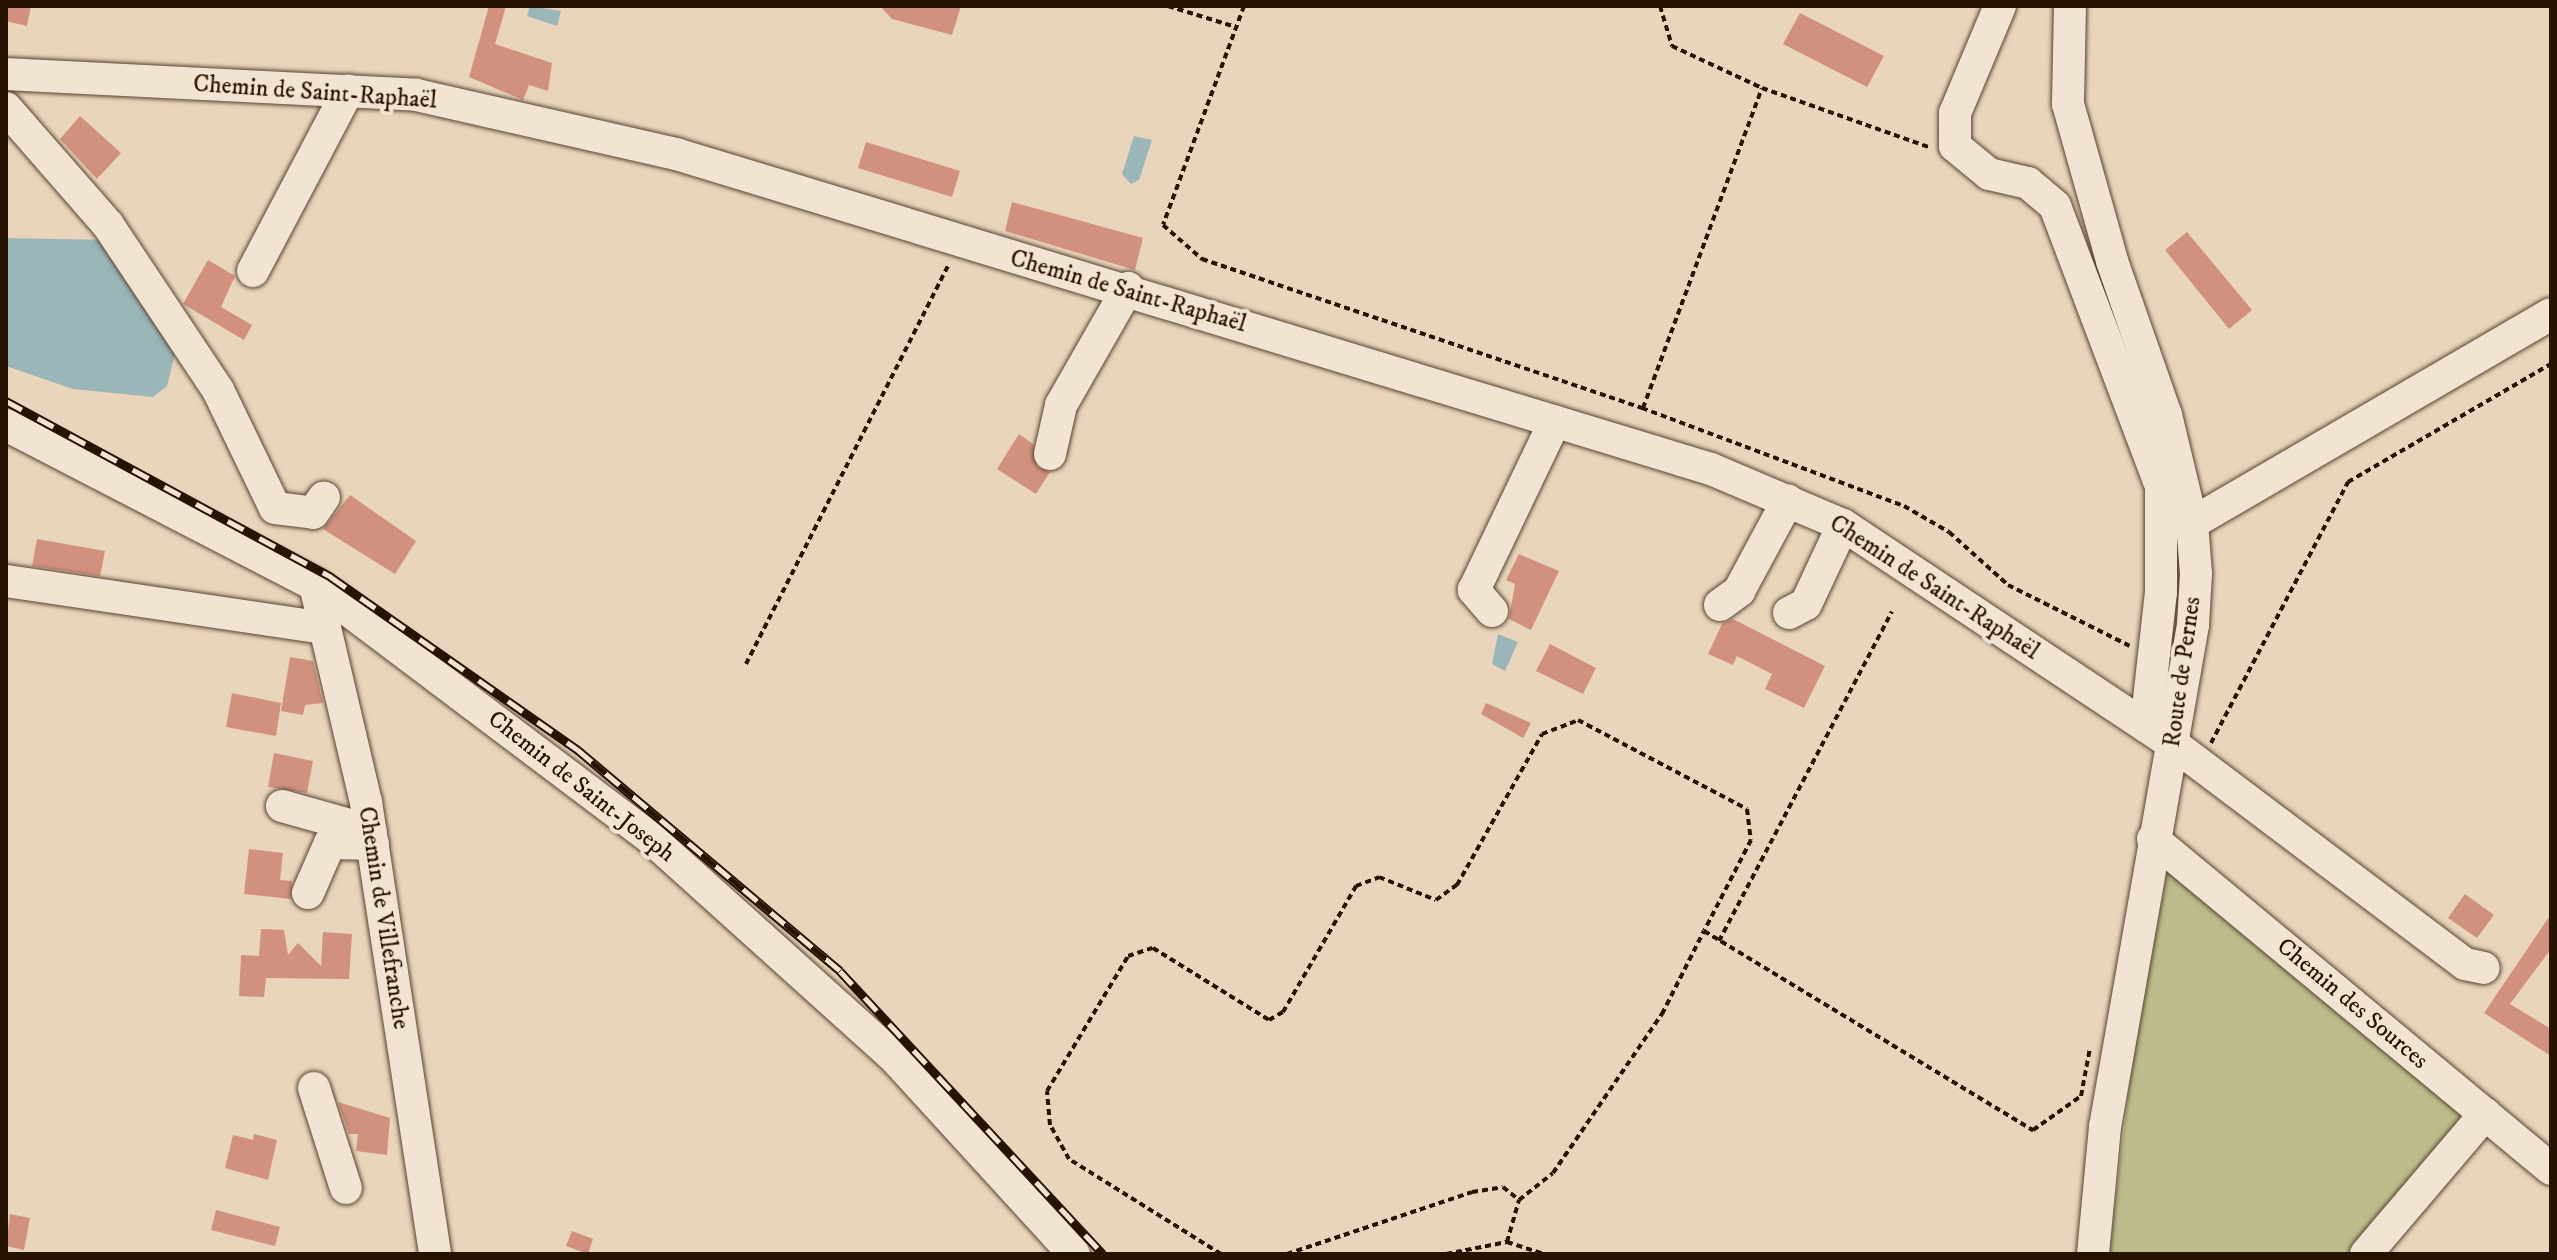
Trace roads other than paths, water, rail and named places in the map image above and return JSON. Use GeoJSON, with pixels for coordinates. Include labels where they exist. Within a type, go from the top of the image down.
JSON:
{"type":"FeatureCollection","features":[{"type":"Feature","properties":{"kind":"street"},"geometry":{"type":"LineString","coordinates":[[2000,6],[1955,113],[1955,146],[1989,174],[2028,183],[2055,206],[2122,374],[2161,486],[2153,658],[2146,726]]}},
{"type":"Feature","properties":{"kind":"street","name":"Route de Pernes"},"geometry":{"type":"LineString","coordinates":[[2070,6],[2068,104],[2192,523],[2193,625],[2153,839],[2105,1127],[2093,1254]]}},
{"type":"Feature","properties":{"kind":"street","name":"Chemin de Saint-Raphaël"},"geometry":{"type":"LineString","coordinates":[[6,74],[416,95],[676,154],[960,244],[1128,288],[1555,421],[1788,500],[1843,525],[2173,744],[2465,964],[2484,968]]}},
{"type":"Feature","properties":{"kind":"street"},"geometry":{"type":"LineString","coordinates":[[253,271],[348,91]]}},
{"type":"Feature","properties":{"kind":"street"},"geometry":{"type":"LineString","coordinates":[[6,108],[108,225],[218,390],[275,508],[313,513],[324,497]]}},
{"type":"Feature","properties":{"kind":"street"},"geometry":{"type":"LineString","coordinates":[[1050,454],[1061,405],[1128,288]]}},
{"type":"Feature","properties":{"kind":"street"},"geometry":{"type":"LineString","coordinates":[[2192,523],[2551,314]]}},
{"type":"Feature","properties":{"kind":"street"},"geometry":{"type":"LineString","coordinates":[[1492,611],[1474,590],[1555,421]]}},
{"type":"Feature","properties":{"kind":"street","name":"Chemin de Saint-Joseph"},"geometry":{"type":"LineString","coordinates":[[6,425],[315,585],[653,840],[780,950],[894,1057],[1074,1254]]}},
{"type":"Feature","properties":{"kind":"street"},"geometry":{"type":"LineString","coordinates":[[1720,605],[1739,591],[1788,500]]}},
{"type":"Feature","properties":{"kind":"street"},"geometry":{"type":"LineString","coordinates":[[1789,613],[1806,604],[1843,525]]}},
{"type":"Feature","properties":{"kind":"street"},"geometry":{"type":"LineString","coordinates":[[6,581],[325,628]]}},
{"type":"Feature","properties":{"kind":"street","name":"Chemin de Villefranche"},"geometry":{"type":"LineString","coordinates":[[315,585],[372,837],[435,1254]]}},
{"type":"Feature","properties":{"kind":"street"},"geometry":{"type":"LineString","coordinates":[[282,806],[372,837]]}},
{"type":"Feature","properties":{"kind":"street"},"geometry":{"type":"LineString","coordinates":[[308,893],[330,843],[372,837]]}},
{"type":"Feature","properties":{"kind":"street","name":"Chemin des Sources"},"geometry":{"type":"LineString","coordinates":[[2153,839],[2551,1169]]}},
{"type":"Feature","properties":{"kind":"street"},"geometry":{"type":"LineString","coordinates":[[314,1088],[346,1188]]}},
{"type":"Feature","properties":{"kind":"street"},"geometry":{"type":"LineString","coordinates":[[2366,1254],[2485,1114]]}},
{"type":"Feature","properties":{"kind":"water"},"geometry":{"type":"Polygon","coordinates":[[[530,6],[561,11],[557,26],[527,16],[530,6]]]}},
{"type":"Feature","properties":{"kind":"water"},"geometry":{"type":"Polygon","coordinates":[[[1134,136],[1152,140],[1139,180],[1131,184],[1122,174],[1134,136]]]}},
{"type":"Feature","properties":{"kind":"water"},"geometry":{"type":"Polygon","coordinates":[[[6,238],[110,240],[176,350],[167,386],[153,397],[73,389],[6,366],[6,238]]]}},
{"type":"Feature","properties":{"kind":"water"},"geometry":{"type":"Polygon","coordinates":[[[1498,634],[1518,642],[1505,671],[1492,664],[1498,634]]]}},
{"type":"Feature","properties":{"kind":"railway"},"geometry":{"type":"LineString","coordinates":[[6,401],[331,577],[578,750],[840,971],[1103,1254]]}}]}
